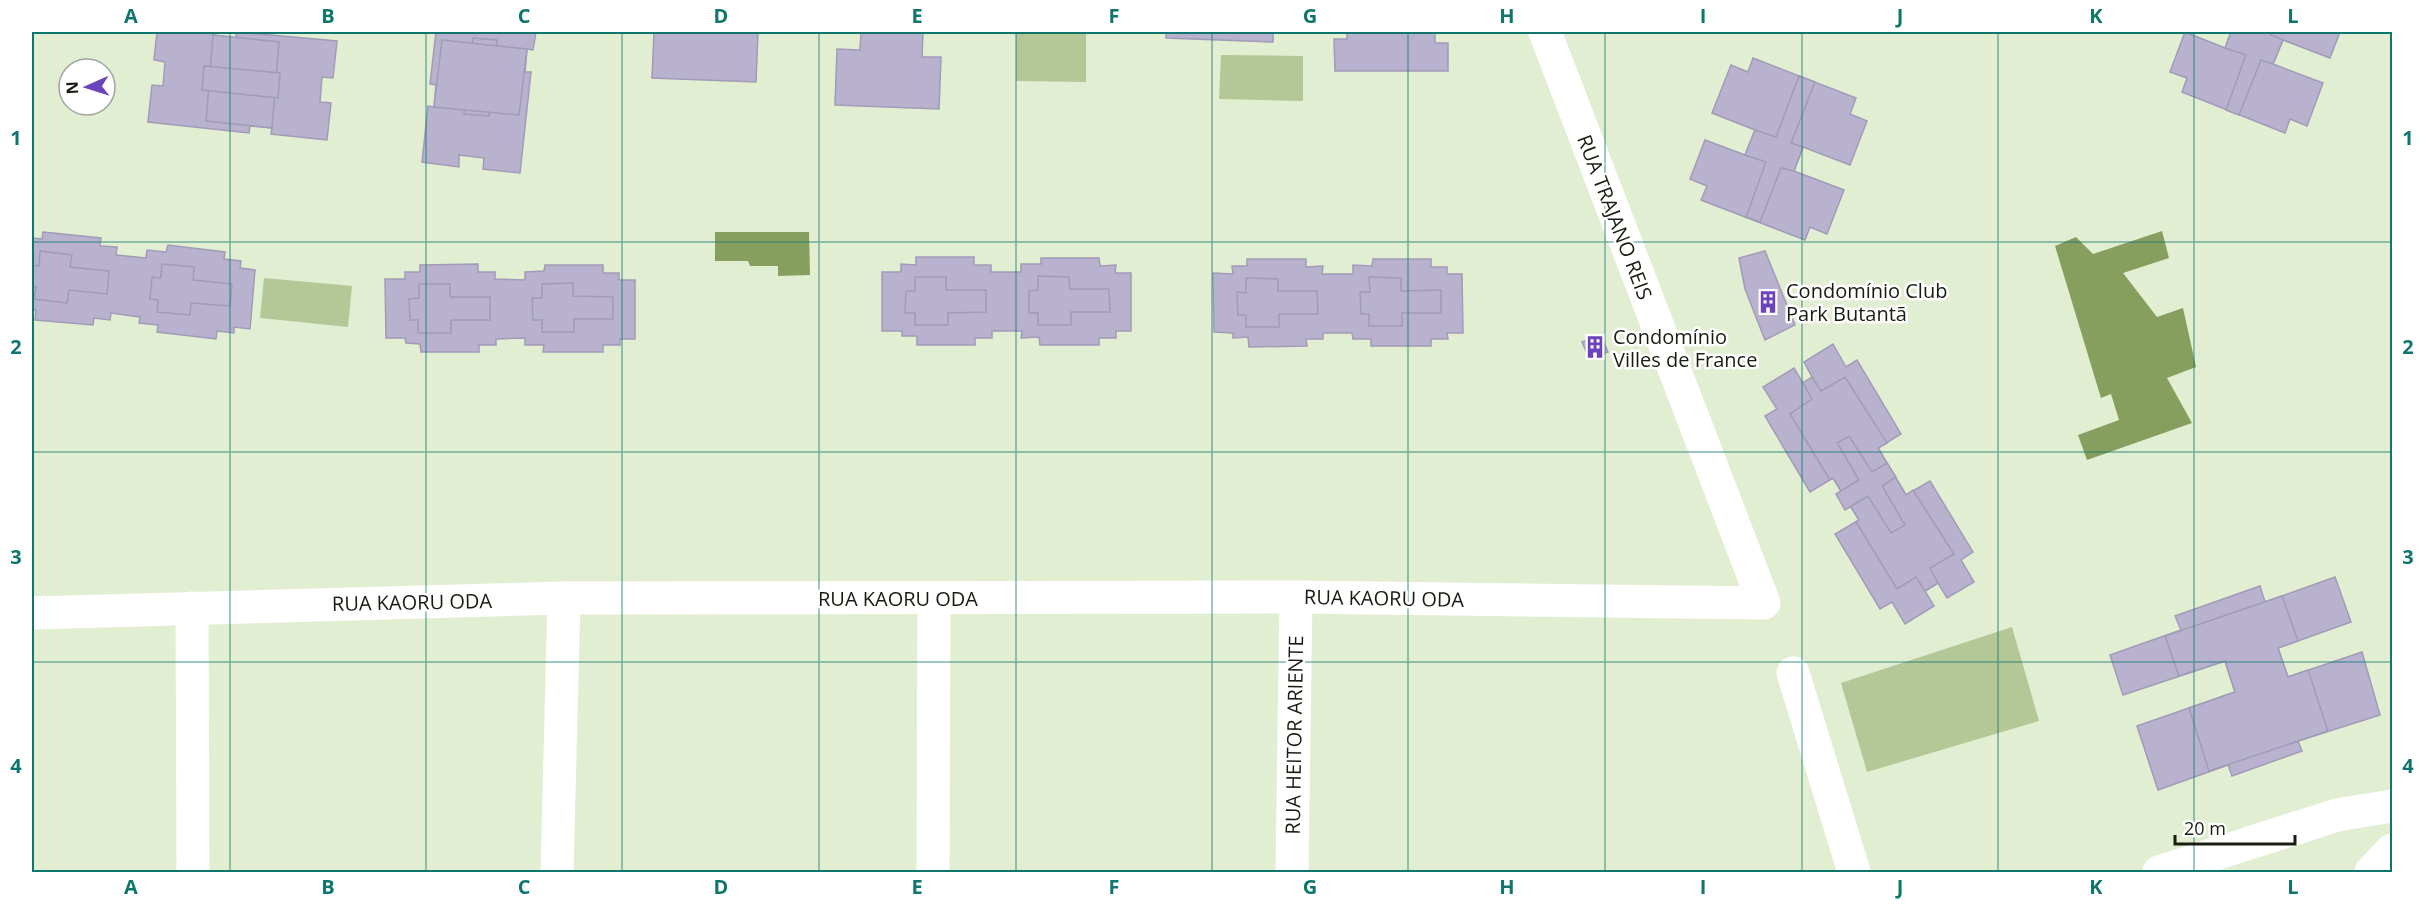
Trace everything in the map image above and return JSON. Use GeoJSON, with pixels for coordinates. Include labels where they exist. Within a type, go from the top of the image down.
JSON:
{"type":"FeatureCollection","features":[{"type":"Feature","properties":{"kind":"street","name":"RUA TRAJANO REIS"},"geometry":{"type":"LineString","coordinates":[[1545,32],[1764,603]]}},
{"type":"Feature","properties":{"kind":"street","name":"RUA KAORU ODA"},"geometry":{"type":"LineString","coordinates":[[32,613],[564,598],[1296,597],[1764,603]]}},
{"type":"Feature","properties":{"kind":"street","name":"RUA HEITOR ARIENTE"},"geometry":{"type":"LineString","coordinates":[[1292,873],[1296,597]]}},
{"type":"Feature","properties":{"kind":"street"},"geometry":{"type":"LineString","coordinates":[[557,873],[564,598]]}},
{"type":"Feature","properties":{"kind":"street"},"geometry":{"type":"LineString","coordinates":[[933,873],[934,598]]}},
{"type":"Feature","properties":{"kind":"street"},"geometry":{"type":"LineString","coordinates":[[192,608],[193,873]]}},
{"type":"Feature","properties":{"kind":"street"},"geometry":{"type":"LineString","coordinates":[[1793,673],[1854,873]]}},
{"type":"Feature","properties":{"kind":"street"},"geometry":{"type":"LineString","coordinates":[[2159,873],[2337,815],[2392,806]]}},
{"type":"Feature","properties":{"kind":"street"},"geometry":{"type":"LineString","coordinates":[[2371,873],[2392,850]]}},
{"type":"Feature","properties":{"kind":"shaded area"},"geometry":{"type":"Polygon","coordinates":[[[1016,32],[1086,32],[1086,82],[1016,81],[1016,32]]]}},
{"type":"Feature","properties":{"kind":"shaded area"},"geometry":{"type":"Polygon","coordinates":[[[1221,55],[1303,56],[1303,101],[1219,99],[1221,55]]]}},
{"type":"Feature","properties":{"kind":"shaded area"},"geometry":{"type":"Polygon","coordinates":[[[2162,231],[2169,258],[2123,273],[2157,317],[2183,308],[2196,367],[2167,378],[2192,423],[2087,460],[2078,435],[2119,420],[2111,394],[2101,398],[2055,246],[2076,237],[2093,254],[2162,231]]]}},
{"type":"Feature","properties":{"kind":"shaded area"},"geometry":{"type":"Polygon","coordinates":[[[715,232],[809,232],[810,275],[778,276],[778,266],[750,266],[748,261],[715,261],[715,232]]]}},
{"type":"Feature","properties":{"kind":"shaded area"},"geometry":{"type":"Polygon","coordinates":[[[264,278],[352,286],[348,327],[260,318],[264,278]]]}},
{"type":"Feature","properties":{"kind":"shaded area"},"geometry":{"type":"Polygon","coordinates":[[[2012,627],[2039,721],[1867,772],[1841,683],[2012,627]]]}},
{"type":"Feature","properties":{"kind":"building"},"geometry":{"type":"Polygon","coordinates":[[[157,32],[214,32],[213,35],[236,38],[236,32],[337,41],[333,78],[322,77],[320,102],[331,103],[327,140],[271,134],[272,128],[250,126],[249,133],[148,122],[152,85],[163,86],[165,62],[154,60],[157,32]]]}},
{"type":"Feature","properties":{"kind":"building"},"geometry":{"type":"Polygon","coordinates":[[[436,32],[536,32],[533,50],[527,49],[525,72],[531,72],[520,173],[483,169],[484,158],[459,155],[459,167],[422,162],[428,106],[434,107],[436,85],[430,84],[436,32]]]}},
{"type":"Feature","properties":{"kind":"building"},"geometry":{"type":"Polygon","coordinates":[[[654,32],[758,32],[756,82],[652,78],[654,32]]]}},
{"type":"Feature","properties":{"kind":"building"},"geometry":{"type":"Polygon","coordinates":[[[861,32],[923,32],[922,57],[941,57],[939,109],[835,105],[837,49],[860,50],[861,32]]]}},
{"type":"Feature","properties":{"kind":"building"},"geometry":{"type":"Polygon","coordinates":[[[1166,32],[1273,32],[1273,42],[1166,38],[1166,32]]]}},
{"type":"Feature","properties":{"kind":"building"},"geometry":{"type":"Polygon","coordinates":[[[1347,32],[1435,32],[1435,43],[1448,43],[1448,71],[1335,71],[1334,39],[1347,39],[1347,32]]]}},
{"type":"Feature","properties":{"kind":"building"},"geometry":{"type":"Polygon","coordinates":[[[2185,32],[2225,48],[2231,32],[2340,32],[2330,58],[2283,40],[2273,64],[2323,83],[2307,126],[2290,119],[2285,133],[2182,92],[2187,78],[2170,72],[2185,32]]]}},
{"type":"Feature","properties":{"kind":"building"},"geometry":{"type":"Polygon","coordinates":[[[2231,32],[2273,32],[2271,35],[2283,40],[2273,64],[2261,60],[2239,115],[2226,110],[2246,55],[2225,48],[2231,32]]]}},
{"type":"Feature","properties":{"kind":"building"},"geometry":{"type":"Polygon","coordinates":[[[213,35],[279,42],[272,128],[206,121],[213,35]]]}},
{"type":"Feature","properties":{"kind":"building"},"geometry":{"type":"Polygon","coordinates":[[[473,38],[497,40],[489,116],[464,114],[473,38]]]}},
{"type":"Feature","properties":{"kind":"building"},"geometry":{"type":"Polygon","coordinates":[[[442,40],[527,49],[519,115],[434,107],[442,40]]]}},
{"type":"Feature","properties":{"kind":"building"},"geometry":{"type":"Polygon","coordinates":[[[1753,58],[1856,98],[1850,114],[1867,121],[1850,165],[1803,147],[1794,171],[1844,190],[1827,234],[1810,227],[1805,240],[1701,200],[1707,186],[1690,179],[1705,140],[1745,155],[1755,130],[1712,113],[1731,65],[1748,72],[1753,58]]]}},
{"type":"Feature","properties":{"kind":"building"},"geometry":{"type":"Polygon","coordinates":[[[204,66],[280,73],[278,98],[202,90],[204,66]]]}},
{"type":"Feature","properties":{"kind":"building"},"geometry":{"type":"Polygon","coordinates":[[[1799,76],[1815,82],[1791,143],[1803,147],[1794,171],[1781,168],[1760,222],[1746,217],[1766,162],[1745,155],[1755,130],[1776,137],[1799,76]]]}},
{"type":"Feature","properties":{"kind":"building"},"geometry":{"type":"Polygon","coordinates":[[[43,232],[101,238],[100,246],[117,247],[116,255],[146,258],[147,250],[166,252],[168,245],[225,252],[224,259],[241,261],[240,268],[255,270],[250,329],[234,327],[234,333],[217,331],[216,339],[157,332],[158,325],[139,323],[140,317],[111,313],[110,320],[94,318],[93,325],[35,320],[36,310],[32,310],[32,238],[42,239],[43,232]]]}},
{"type":"Feature","properties":{"kind":"building"},"geometry":{"type":"Polygon","coordinates":[[[40,251],[72,255],[70,267],[109,271],[107,294],[69,290],[67,303],[34,299],[36,287],[32,287],[32,265],[39,266],[40,251]]]}},
{"type":"Feature","properties":{"kind":"building","name":"Condomínio Club Park Butantã"},"geometry":{"type":"Polygon","coordinates":[[[1765,251],[1795,325],[1765,340],[1745,289],[1739,258],[1765,251]]]}},
{"type":"Feature","properties":{"kind":"building"},"geometry":{"type":"Polygon","coordinates":[[[916,257],[974,257],[974,265],[991,265],[991,272],[1021,272],[1021,264],[1041,264],[1041,258],[1099,258],[1100,266],[1116,265],[1115,273],[1131,273],[1131,331],[1116,331],[1116,338],[1099,338],[1099,345],[1040,345],[1039,337],[1021,338],[1022,331],[992,331],[992,338],[975,338],[975,345],[917,345],[917,336],[902,336],[902,331],[882,331],[882,272],[901,272],[901,264],[916,265],[916,257]]]}},
{"type":"Feature","properties":{"kind":"building"},"geometry":{"type":"Polygon","coordinates":[[[1247,259],[1306,259],[1306,267],[1323,266],[1322,274],[1353,274],[1353,265],[1372,266],[1373,259],[1431,259],[1431,267],[1447,267],[1447,274],[1462,274],[1463,333],[1447,333],[1448,339],[1431,339],[1431,346],[1371,346],[1371,339],[1353,339],[1352,333],[1323,333],[1323,339],[1306,339],[1307,346],[1249,347],[1248,337],[1233,338],[1233,333],[1214,332],[1213,273],[1233,274],[1232,266],[1247,266],[1247,259]]]}},
{"type":"Feature","properties":{"kind":"building"},"geometry":{"type":"Polygon","coordinates":[[[162,264],[194,267],[193,280],[232,284],[230,306],[191,303],[190,315],[157,312],[158,300],[150,299],[152,277],[161,278],[162,264]]]}},
{"type":"Feature","properties":{"kind":"building"},"geometry":{"type":"Polygon","coordinates":[[[478,264],[478,272],[495,272],[495,279],[525,280],[525,272],[544,271],[545,265],[603,265],[603,273],[619,273],[619,280],[635,280],[635,339],[620,339],[620,345],[603,345],[603,352],[543,352],[544,345],[525,345],[525,338],[496,339],[496,345],[479,345],[479,352],[421,352],[420,344],[406,343],[405,338],[386,338],[385,279],[405,279],[405,272],[420,272],[420,265],[478,264]]]}},
{"type":"Feature","properties":{"kind":"building"},"geometry":{"type":"Polygon","coordinates":[[[1038,276],[1069,277],[1070,289],[1109,289],[1110,312],[1071,312],[1071,325],[1038,325],[1038,313],[1029,313],[1029,291],[1038,290],[1038,276]]]}},
{"type":"Feature","properties":{"kind":"building"},"geometry":{"type":"Polygon","coordinates":[[[915,277],[946,277],[946,290],[986,290],[986,312],[948,313],[948,325],[915,325],[915,313],[905,313],[906,291],[915,291],[915,277]]]}},
{"type":"Feature","properties":{"kind":"building"},"geometry":{"type":"Polygon","coordinates":[[[1369,277],[1401,278],[1401,291],[1441,290],[1441,313],[1402,313],[1402,326],[1369,326],[1369,314],[1361,314],[1360,292],[1370,292],[1369,277]]]}},
{"type":"Feature","properties":{"kind":"building"},"geometry":{"type":"Polygon","coordinates":[[[1246,278],[1278,279],[1278,291],[1317,291],[1318,314],[1279,314],[1279,327],[1246,327],[1246,315],[1238,315],[1237,292],[1246,293],[1246,278]]]}},
{"type":"Feature","properties":{"kind":"building"},"geometry":{"type":"Polygon","coordinates":[[[573,283],[573,296],[613,297],[613,319],[574,319],[574,332],[542,332],[542,320],[533,320],[532,298],[542,298],[542,284],[573,283]]]}},
{"type":"Feature","properties":{"kind":"building"},"geometry":{"type":"Polygon","coordinates":[[[419,284],[450,284],[450,297],[490,297],[490,320],[451,320],[451,333],[418,333],[418,320],[410,320],[409,299],[419,298],[419,284]]]}},
{"type":"Feature","properties":{"kind":"building","name":"Condomínio Villes de France"},"geometry":{"type":"Polygon","coordinates":[[[1601,336],[1608,352],[1589,358],[1582,342],[1601,336]]]}},
{"type":"Feature","properties":{"kind":"building"},"geometry":{"type":"Polygon","coordinates":[[[1833,344],[1846,367],[1857,360],[1901,434],[1878,448],[1906,495],[1930,481],[1973,552],[1961,560],[1974,582],[1947,598],[1938,583],[1925,591],[1934,606],[1905,624],[1892,602],[1880,609],[1835,534],[1859,520],[1833,478],[1810,492],[1765,416],[1777,409],[1763,387],[1794,368],[1803,383],[1812,377],[1804,362],[1833,344]]]}},
{"type":"Feature","properties":{"kind":"building"},"geometry":{"type":"Polygon","coordinates":[[[1812,377],[1821,391],[1845,377],[1887,443],[1878,448],[1906,495],[1913,490],[1954,554],[1930,568],[1938,583],[1925,591],[1916,577],[1897,589],[1856,522],[1859,520],[1833,478],[1830,480],[1790,414],[1812,399],[1803,383],[1812,377]]]}},
{"type":"Feature","properties":{"kind":"building"},"geometry":{"type":"Polygon","coordinates":[[[1849,436],[1872,472],[1887,463],[1896,477],[1882,486],[1905,525],[1891,533],[1868,496],[1845,510],[1836,494],[1859,480],[1837,443],[1849,436]]]}},
{"type":"Feature","properties":{"kind":"building"},"geometry":{"type":"Polygon","coordinates":[[[2335,577],[2351,622],[2278,648],[2288,677],[2362,652],[2380,715],[2298,741],[2302,751],[2232,776],[2228,765],[2158,790],[2137,726],[2235,692],[2225,661],[2123,695],[2110,655],[2181,630],[2175,616],[2260,586],[2265,602],[2335,577]]]}},
{"type":"Feature","properties":{"kind":"building"},"geometry":{"type":"Polygon","coordinates":[[[2282,596],[2298,641],[2278,648],[2288,677],[2308,670],[2328,731],[2209,771],[2189,708],[2235,692],[2225,661],[2179,676],[2165,636],[2282,596]]]}},
{"type":"Feature","properties":{"kind":"place","name":"Condomínio Club Park Butantã"},"geometry":{"type":"Point","coordinates":[1768,302]}},
{"type":"Feature","properties":{"kind":"place","name":"Condomínio Villes de France"},"geometry":{"type":"Point","coordinates":[1595,347]}}]}
